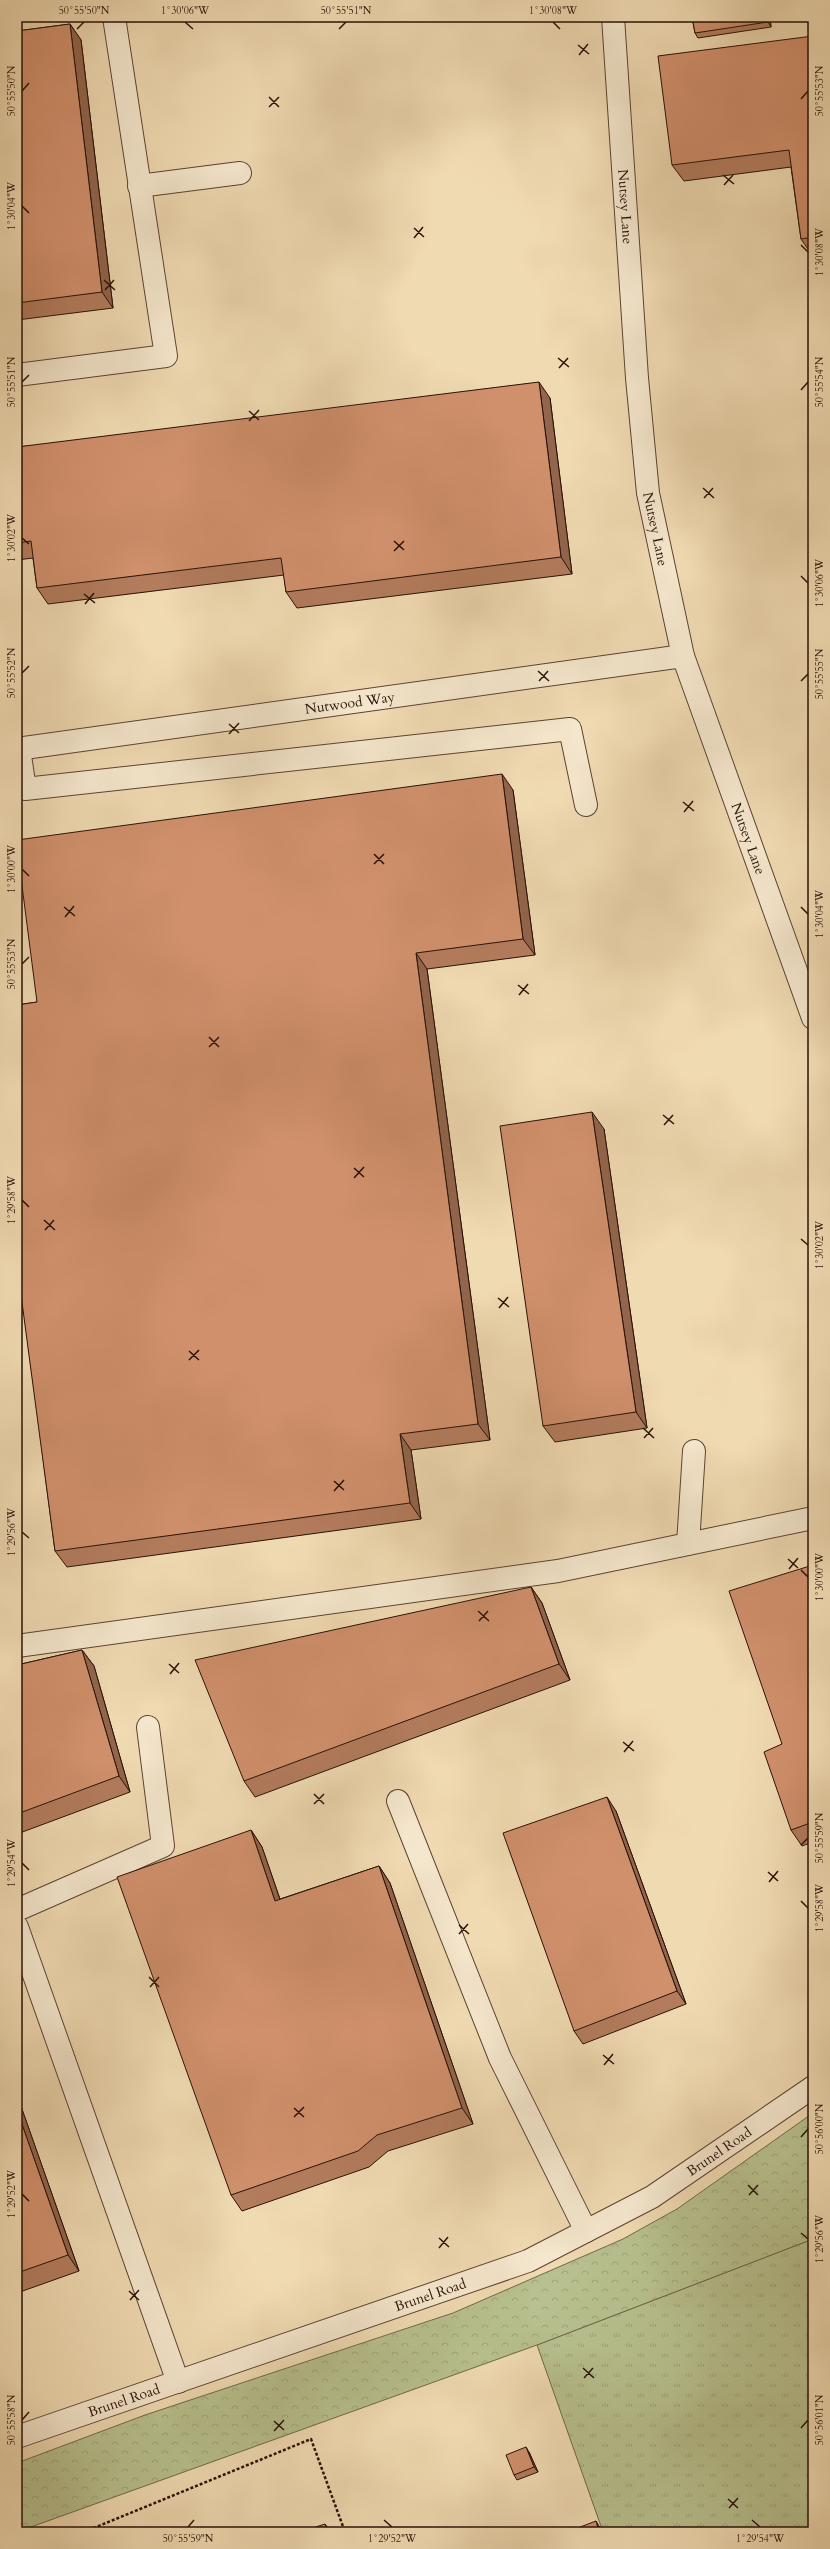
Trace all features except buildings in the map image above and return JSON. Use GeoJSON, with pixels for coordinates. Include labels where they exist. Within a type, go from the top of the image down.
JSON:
{"type":"FeatureCollection","features":[{"type":"Feature","properties":{"kind":"lane"},"geometry":{"type":"LineString","coordinates":[[17,375],[166,356],[114,17]]}},
{"type":"Feature","properties":{"kind":"lane","name":"Nutsey Lane"},"geometry":{"type":"LineString","coordinates":[[613,17],[637,378],[648,493],[682,656],[813,1018]]}},
{"type":"Feature","properties":{"kind":"lane"},"geometry":{"type":"LineString","coordinates":[[139,186],[240,173]]}},
{"type":"Feature","properties":{"kind":"lane","name":"Nutwood Way"},"geometry":{"type":"LineString","coordinates":[[18,749],[682,656]]}},
{"type":"Feature","properties":{"kind":"lane"},"geometry":{"type":"LineString","coordinates":[[18,749],[25,789],[570,730],[586,806]]}},
{"type":"Feature","properties":{"kind":"lane"},"geometry":{"type":"LineString","coordinates":[[688,1544],[694,1451]]}},
{"type":"Feature","properties":{"kind":"lane"},"geometry":{"type":"LineString","coordinates":[[17,1646],[558,1571],[813,1518]]}},
{"type":"Feature","properties":{"kind":"lane"},"geometry":{"type":"LineString","coordinates":[[17,1910],[162,1846],[148,1727]]}},
{"type":"Feature","properties":{"kind":"lane"},"geometry":{"type":"LineString","coordinates":[[398,1801],[500,2058],[586,2231]]}},
{"type":"Feature","properties":{"kind":"lane"},"geometry":{"type":"LineString","coordinates":[[17,1927],[178,2382]]}},
{"type":"Feature","properties":{"kind":"lane","name":"Brunel Road"},"geometry":{"type":"LineString","coordinates":[[17,2437],[528,2261],[652,2197],[813,2087]]}},
{"type":"Feature","properties":{"kind":"path"},"geometry":{"type":"LineString","coordinates":[[84,2532],[311,2439],[345,2532]]}},
{"type":"Feature","properties":{"kind":"green space"},"geometry":{"type":"Polygon","coordinates":[[[813,2113],[813,2239],[537,2345],[17,2532],[17,2463],[145,2415],[453,2313],[623,2239],[677,2209],[813,2113]]]}},
{"type":"Feature","properties":{"kind":"green space"},"geometry":{"type":"Polygon","coordinates":[[[813,2239],[813,2532],[603,2532],[537,2345],[813,2239]]]}}]}
